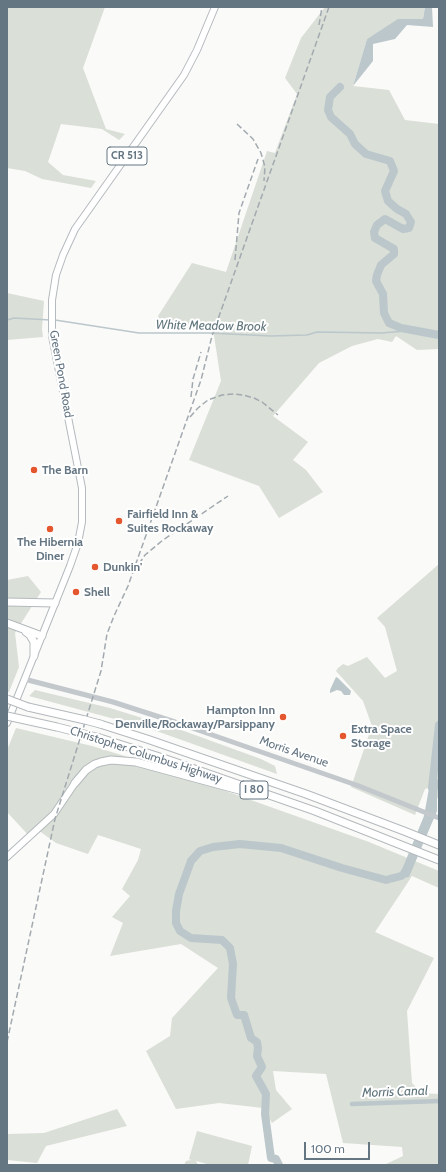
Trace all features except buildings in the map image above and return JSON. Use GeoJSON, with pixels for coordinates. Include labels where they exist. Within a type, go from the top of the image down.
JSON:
{"type":"FeatureCollection","features":[{"type":"Feature","properties":{"kind":"highway"},"geometry":{"type":"LineString","coordinates":[[7,602],[55,602]]}},
{"type":"Feature","properties":{"kind":"highway"},"geometry":{"type":"LineString","coordinates":[[7,623],[42,636]]}},
{"type":"Feature","properties":{"kind":"highway"},"geometry":{"type":"LineString","coordinates":[[19,627],[30,634],[34,642],[34,656]]}},
{"type":"Feature","properties":{"kind":"highway"},"geometry":{"type":"LineString","coordinates":[[7,699],[28,707]]}},
{"type":"Feature","properties":{"kind":"highway","name":"Christopher Columbus Highway"},"geometry":{"type":"LineString","coordinates":[[7,702],[100,724],[147,739],[306,794],[437,845]]}},
{"type":"Feature","properties":{"kind":"highway","name":"Christopher Columbus Highway"},"geometry":{"type":"LineString","coordinates":[[7,716],[100,738],[154,755],[315,812],[439,860]]}},
{"type":"Feature","properties":{"kind":"highway"},"geometry":{"type":"LineString","coordinates":[[7,721],[40,723]]}},
{"type":"Feature","properties":{"kind":"highway"},"geometry":{"type":"LineString","coordinates":[[75,783],[86,770],[95,764],[110,760],[136,762],[315,812]]}},
{"type":"Feature","properties":{"kind":"main road","name":"Green Pond Road"},"geometry":{"type":"LineString","coordinates":[[7,721],[78,543],[82,522],[83,507],[79,472],[55,351],[52,326],[51,309],[56,275],[69,240],[84,216],[180,81],[197,50],[215,7]]}},
{"type":"Feature","properties":{"kind":"main road"},"geometry":{"type":"LineString","coordinates":[[7,857],[54,814],[75,783]]}},
{"type":"Feature","properties":{"kind":"street","name":"Morris Avenue"},"geometry":{"type":"LineString","coordinates":[[24,679],[93,696],[175,722],[345,781],[437,817]]}},
{"type":"Feature","properties":{"kind":"shaded area"},"geometry":{"type":"Polygon","coordinates":[[[7,7],[105,7],[83,68],[106,129],[125,134],[119,140],[102,129],[61,124],[48,162],[63,175],[96,181],[91,188],[42,179],[25,171],[7,168],[7,7]]]}},
{"type":"Feature","properties":{"kind":"shaded area"},"geometry":{"type":"Polygon","coordinates":[[[325,7],[425,7],[423,19],[398,20],[367,39],[353,86],[389,90],[405,120],[439,124],[439,349],[417,350],[396,336],[392,342],[378,339],[352,346],[319,363],[273,416],[308,442],[293,460],[306,470],[323,492],[279,518],[259,486],[189,460],[221,381],[213,329],[164,329],[158,316],[192,263],[226,272],[267,151],[275,153],[297,94],[285,78],[301,38],[325,7]]]}},
{"type":"Feature","properties":{"kind":"shaded area"},"geometry":{"type":"Polygon","coordinates":[[[425,7],[432,7],[433,27],[407,25],[395,39],[373,44],[373,61],[353,86],[367,39],[398,19],[423,19],[425,7]]]}},
{"type":"Feature","properties":{"kind":"shaded area"},"geometry":{"type":"Polygon","coordinates":[[[7,293],[44,301],[42,329],[43,337],[7,340],[7,293]]]}},
{"type":"Feature","properties":{"kind":"shaded area"},"geometry":{"type":"Polygon","coordinates":[[[439,564],[439,798],[435,798],[435,786],[425,789],[415,815],[351,787],[372,726],[363,701],[336,671],[343,664],[348,666],[367,657],[385,678],[397,671],[385,627],[377,618],[439,564]]]}},
{"type":"Feature","properties":{"kind":"shaded area"},"geometry":{"type":"Polygon","coordinates":[[[28,576],[41,592],[15,633],[19,667],[9,692],[7,692],[7,580],[28,576]]]}},
{"type":"Feature","properties":{"kind":"shaded area"},"geometry":{"type":"Polygon","coordinates":[[[336,677],[351,691],[350,695],[344,695],[341,691],[337,690],[330,693],[336,677]]]}},
{"type":"Feature","properties":{"kind":"shaded area"},"geometry":{"type":"Polygon","coordinates":[[[35,690],[110,708],[184,731],[261,759],[275,766],[277,774],[148,728],[29,696],[35,690]]]}},
{"type":"Feature","properties":{"kind":"shaded area"},"geometry":{"type":"Polygon","coordinates":[[[16,728],[92,746],[141,761],[369,842],[439,871],[439,888],[412,876],[375,932],[434,958],[407,1011],[412,1083],[422,1093],[439,1094],[439,1165],[384,1165],[403,1156],[402,1147],[343,1143],[326,1074],[273,1071],[276,1090],[292,1109],[272,1123],[263,1108],[219,1103],[176,1109],[146,1051],[170,1036],[172,1018],[218,968],[181,944],[110,956],[123,923],[112,917],[130,896],[122,889],[138,860],[141,849],[98,835],[88,854],[56,843],[38,830],[31,838],[7,812],[7,750],[16,728]]]}},
{"type":"Feature","properties":{"kind":"shaded area"},"geometry":{"type":"Polygon","coordinates":[[[431,777],[439,780],[437,811],[409,877],[391,880],[390,875],[399,874],[403,867],[424,816],[431,777]]]}},
{"type":"Feature","properties":{"kind":"shaded area"},"geometry":{"type":"Polygon","coordinates":[[[117,1109],[127,1126],[46,1146],[37,1163],[7,1160],[7,1134],[44,1133],[117,1109]]]}},
{"type":"Feature","properties":{"kind":"shaded area"},"geometry":{"type":"Polygon","coordinates":[[[197,1131],[252,1146],[248,1165],[211,1165],[196,1161],[198,1165],[184,1165],[186,1161],[191,1160],[189,1159],[197,1131]]]}},
{"type":"Feature","properties":{"kind":"waterway"},"geometry":{"type":"LineString","coordinates":[[340,87],[330,97],[328,110],[331,117],[350,134],[355,144],[366,154],[390,161],[394,171],[385,191],[388,201],[397,209],[406,214],[411,222],[409,228],[403,229],[385,219],[377,225],[374,232],[375,238],[394,249],[394,254],[381,265],[376,281],[383,294],[384,313],[389,323],[401,328],[439,335]]}},
{"type":"Feature","properties":{"kind":"waterway","name":"White Meadow Brook"},"geometry":{"type":"LineString","coordinates":[[7,320],[14,318],[51,320]]}},
{"type":"Feature","properties":{"kind":"waterway","name":"White Meadow Brook"},"geometry":{"type":"LineString","coordinates":[[55,320],[139,333],[209,333],[271,336],[307,335],[317,332],[382,333],[416,330]]}},
{"type":"Feature","properties":{"kind":"waterway"},"geometry":{"type":"LineString","coordinates":[[432,788],[439,725]]}},
{"type":"Feature","properties":{"kind":"waterway"},"geometry":{"type":"LineString","coordinates":[[279,1165],[276,1159],[271,1158],[265,1114],[266,1094],[256,1076],[262,1067],[257,1056],[257,1042],[251,1038],[244,1015],[237,1015],[231,998],[233,964],[230,948],[222,940],[191,938],[180,931],[176,923],[176,911],[179,894],[191,861],[200,851],[213,847],[240,844],[281,848],[342,868],[386,880],[401,876]]}},
{"type":"Feature","properties":{"kind":"waterway","name":"Morris Canal"},"geometry":{"type":"LineString","coordinates":[[352,1104],[439,1101]]}},
{"type":"Feature","properties":{"kind":"railway"},"geometry":{"type":"LineString","coordinates":[[319,25],[322,7]]}},
{"type":"Feature","properties":{"kind":"railway"},"geometry":{"type":"LineString","coordinates":[[7,1042],[55,819],[101,671],[107,634],[128,586],[201,380],[212,336],[329,7]]}},
{"type":"Feature","properties":{"kind":"railway"},"geometry":{"type":"LineString","coordinates":[[237,124],[253,139],[261,153],[265,167],[264,181]]}},
{"type":"Feature","properties":{"kind":"railway"},"geometry":{"type":"LineString","coordinates":[[235,260],[239,213],[258,159]]}},
{"type":"Feature","properties":{"kind":"railway"},"geometry":{"type":"LineString","coordinates":[[191,397],[193,379],[201,352]]}},
{"type":"Feature","properties":{"kind":"railway"},"geometry":{"type":"LineString","coordinates":[[190,417],[208,400],[222,395],[233,394],[254,398],[262,402],[278,415]]}},
{"type":"Feature","properties":{"kind":"railway"},"geometry":{"type":"LineString","coordinates":[[139,564],[145,555],[163,540],[228,496]]}},
{"type":"Feature","properties":{"kind":"place","name":"The Barn"},"geometry":{"type":"Point","coordinates":[34,470]}},
{"type":"Feature","properties":{"kind":"place","name":"Fairfield Inn & Suites Rockaway"},"geometry":{"type":"Point","coordinates":[119,521]}},
{"type":"Feature","properties":{"kind":"place","name":"The Hibernia Diner"},"geometry":{"type":"Point","coordinates":[50,529]}},
{"type":"Feature","properties":{"kind":"place","name":"Dunkin'"},"geometry":{"type":"Point","coordinates":[95,567]}},
{"type":"Feature","properties":{"kind":"place","name":"Shell"},"geometry":{"type":"Point","coordinates":[76,592]}},
{"type":"Feature","properties":{"kind":"place","name":"Hampton Inn Denville/Rockaway/Parsippany"},"geometry":{"type":"Point","coordinates":[283,717]}},
{"type":"Feature","properties":{"kind":"place","name":"Extra Space Storage"},"geometry":{"type":"Point","coordinates":[343,736]}}]}
